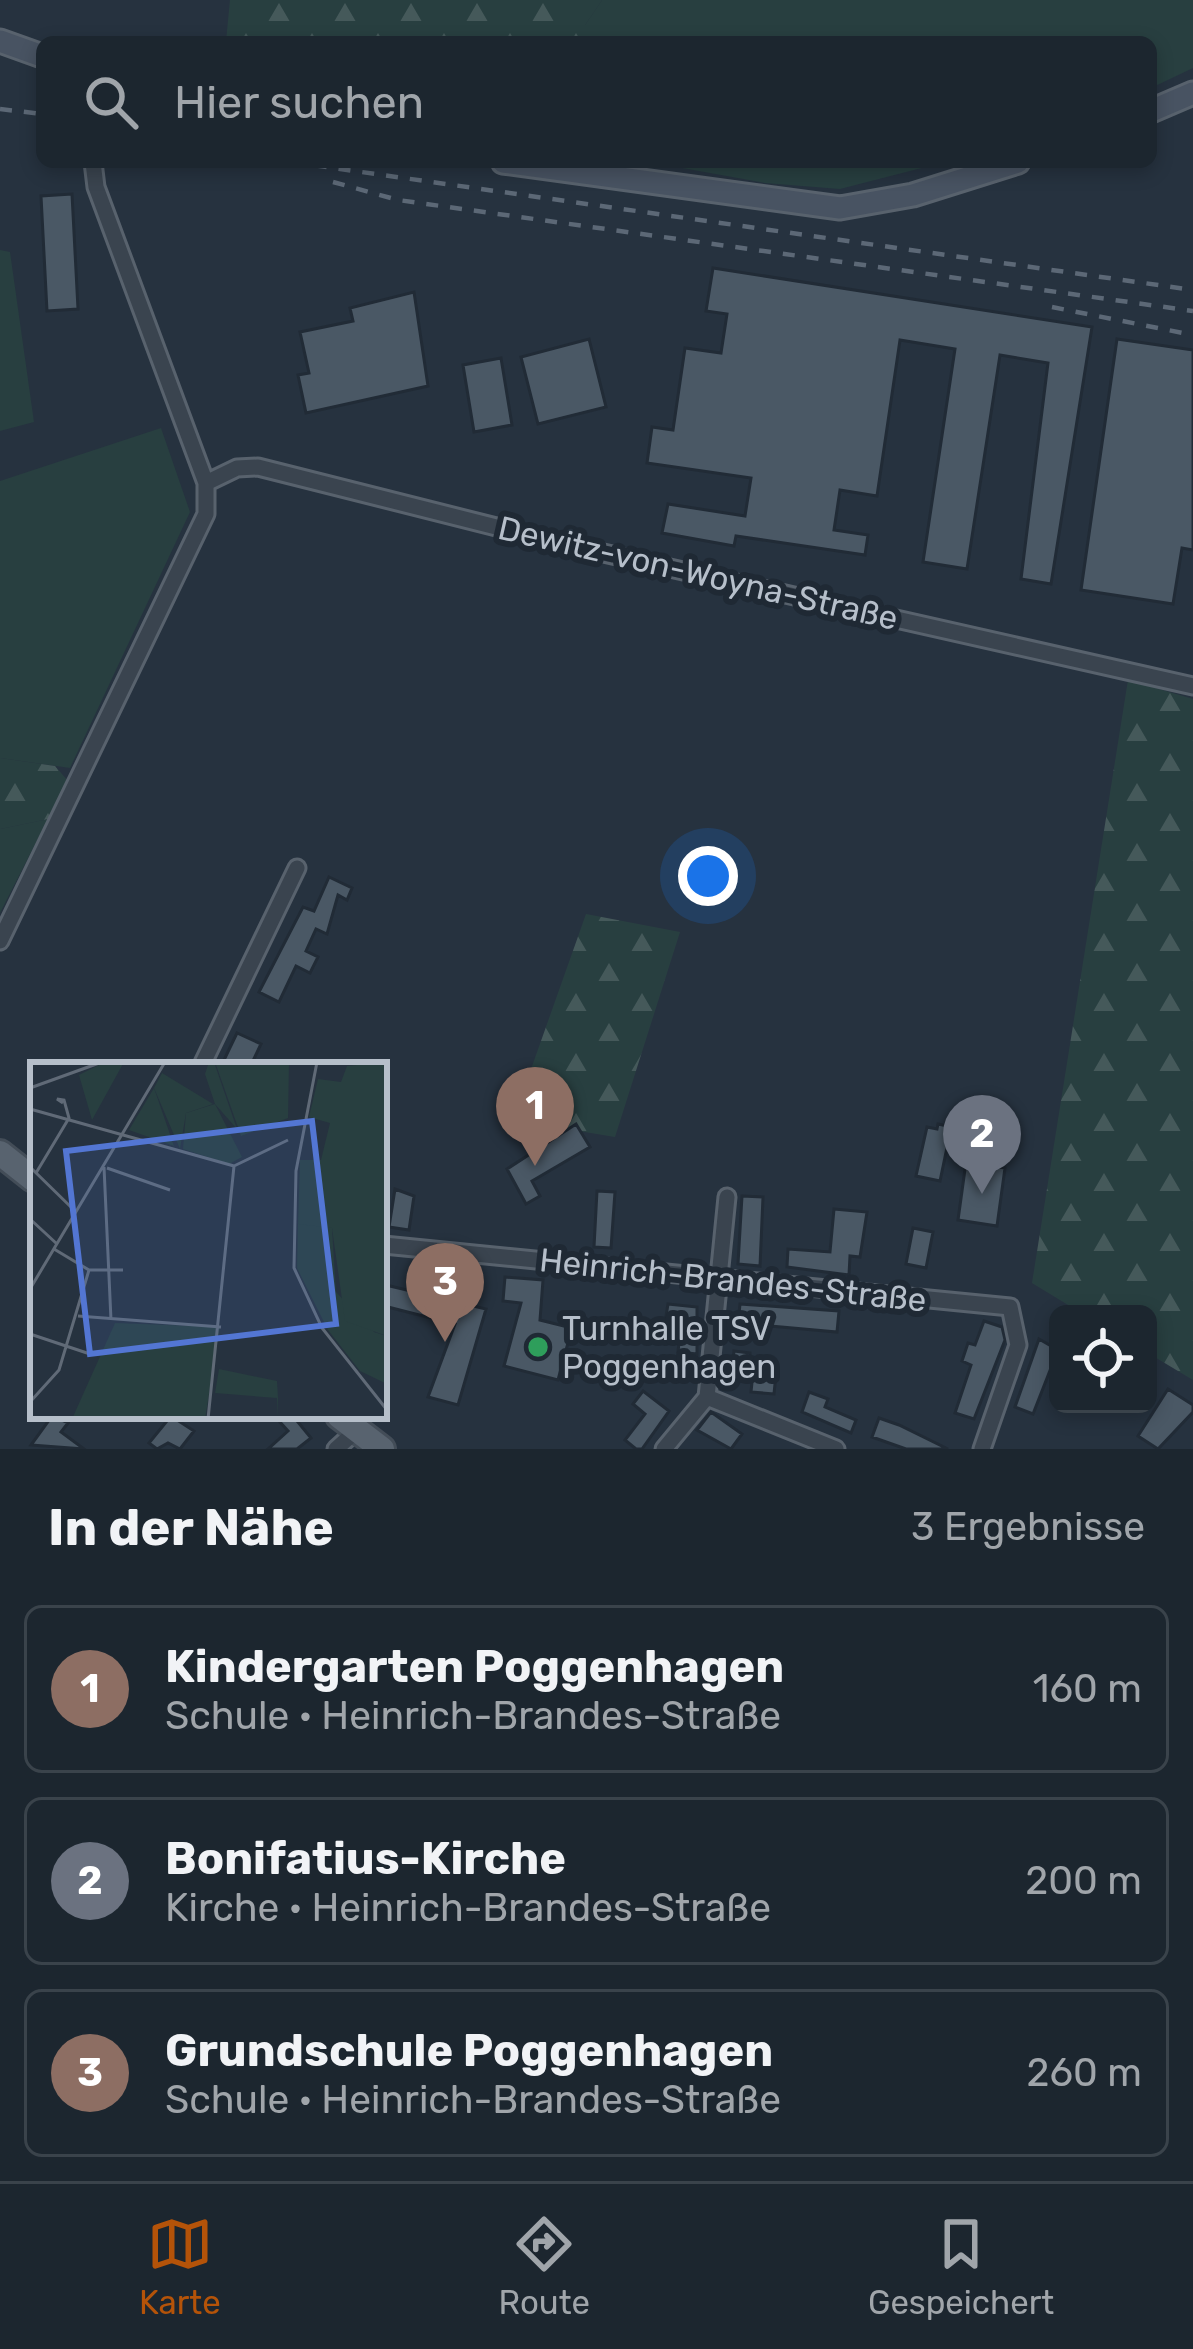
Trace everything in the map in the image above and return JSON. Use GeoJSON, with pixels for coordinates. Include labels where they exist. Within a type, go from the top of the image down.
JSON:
{"type":"FeatureCollection","features":[{"type":"Feature","properties":{"kind":"main road"},"geometry":{"type":"LineString","coordinates":[[0,1153],[30,1177]]}},
{"type":"Feature","properties":{"kind":"main road"},"geometry":{"type":"LineString","coordinates":[[348,1423],[382,1449]]}},
{"type":"Feature","properties":{"kind":"street"},"geometry":{"type":"LineString","coordinates":[[0,41],[36,54]]}},
{"type":"Feature","properties":{"kind":"street"},"geometry":{"type":"LineString","coordinates":[[1157,108],[1193,93]]}},
{"type":"Feature","properties":{"kind":"street"},"geometry":{"type":"LineString","coordinates":[[0,941],[206,514],[206,483],[96,188],[94,168]]}},
{"type":"Feature","properties":{"kind":"street"},"geometry":{"type":"LineString","coordinates":[[547,168],[840,208],[913,195],[999,168]]}},
{"type":"Feature","properties":{"kind":"street","name":"Dewitz-von-Woyna-Straße"},"geometry":{"type":"LineString","coordinates":[[206,483],[237,468],[258,467],[568,545],[1193,686]]}},
{"type":"Feature","properties":{"kind":"street"},"geometry":{"type":"LineString","coordinates":[[203,1062],[297,868]]}},
{"type":"Feature","properties":{"kind":"street"},"geometry":{"type":"LineString","coordinates":[[664,1449],[706,1397],[727,1197]]}},
{"type":"Feature","properties":{"kind":"street","name":"Heinrich-Brandes-Straße"},"geometry":{"type":"LineString","coordinates":[[387,1245],[1010,1307],[1018,1345],[982,1449]]}},
{"type":"Feature","properties":{"kind":"street"},"geometry":{"type":"LineString","coordinates":[[706,1397],[836,1449]]}},
{"type":"Feature","properties":{"kind":"street"},"geometry":{"type":"LineString","coordinates":[[336,1449],[348,1423]]}},
{"type":"Feature","properties":{"kind":"green space"},"geometry":{"type":"Polygon","coordinates":[[[230,0],[602,0],[585,25],[585,36],[227,36],[230,0]]]}},
{"type":"Feature","properties":{"kind":"green space"},"geometry":{"type":"Polygon","coordinates":[[[602,0],[1193,0],[1193,68],[1157,85],[1157,36],[585,36],[585,25],[602,0]]]}},
{"type":"Feature","properties":{"kind":"green space"},"geometry":{"type":"Polygon","coordinates":[[[682,168],[922,168],[840,189],[765,183],[682,168]]]}},
{"type":"Feature","properties":{"kind":"green space"},"geometry":{"type":"Polygon","coordinates":[[[0,250],[10,252],[34,422],[0,431],[0,250]]]}},
{"type":"Feature","properties":{"kind":"green space"},"geometry":{"type":"Polygon","coordinates":[[[161,428],[190,512],[70,768],[0,758],[0,481],[161,428]]]}},
{"type":"Feature","properties":{"kind":"green space"},"geometry":{"type":"Polygon","coordinates":[[[1128,680],[1193,699],[1193,1380],[1157,1358],[1157,1305],[1068,1305],[1032,1283],[1128,680]]]}},
{"type":"Feature","properties":{"kind":"green space"},"geometry":{"type":"Polygon","coordinates":[[[0,758],[55,766],[68,781],[48,819],[0,829],[0,758]]]}},
{"type":"Feature","properties":{"kind":"green space"},"geometry":{"type":"Polygon","coordinates":[[[48,819],[0,913],[0,829],[48,819]]]}},
{"type":"Feature","properties":{"kind":"green space"},"geometry":{"type":"Polygon","coordinates":[[[586,914],[680,932],[615,1137],[513,1120],[586,914]]]}},
{"type":"Feature","properties":{"kind":"building"},"geometry":{"type":"Polygon","coordinates":[[[72,194],[78,309],[47,311],[41,196],[72,194]]]}},
{"type":"Feature","properties":{"kind":"building"},"geometry":{"type":"Polygon","coordinates":[[[713,268],[1092,327],[1051,584],[1021,579],[1048,363],[1000,355],[967,569],[923,562],[955,349],[900,340],[877,496],[840,490],[834,530],[868,535],[865,555],[736,536],[734,546],[662,533],[668,504],[745,516],[751,478],[647,463],[652,427],[673,430],[685,348],[721,353],[727,314],[706,311],[713,268]]]}},
{"type":"Feature","properties":{"kind":"building"},"geometry":{"type":"Polygon","coordinates":[[[414,292],[428,386],[306,413],[298,375],[309,373],[300,332],[353,321],[350,308],[414,292]]]}},
{"type":"Feature","properties":{"kind":"building"},"geometry":{"type":"Polygon","coordinates":[[[589,339],[606,407],[538,424],[521,357],[589,339]]]}},
{"type":"Feature","properties":{"kind":"building"},"geometry":{"type":"Polygon","coordinates":[[[1117,339],[1193,350],[1193,550],[1182,548],[1173,604],[1081,590],[1117,339]]]}},
{"type":"Feature","properties":{"kind":"building"},"geometry":{"type":"Polygon","coordinates":[[[501,358],[512,425],[474,432],[463,365],[501,358]]]}},
{"type":"Feature","properties":{"kind":"building"},"geometry":{"type":"Polygon","coordinates":[[[329,877],[352,888],[347,900],[338,895],[327,934],[316,929],[306,951],[318,957],[310,973],[296,966],[279,1002],[259,992],[303,907],[314,911],[329,877]]]}},
{"type":"Feature","properties":{"kind":"building"},"geometry":{"type":"Polygon","coordinates":[[[237,1033],[261,1044],[252,1062],[224,1060],[237,1033]]]}},
{"type":"Feature","properties":{"kind":"building"},"geometry":{"type":"Polygon","coordinates":[[[576,1124],[590,1147],[532,1181],[540,1196],[526,1204],[507,1169],[576,1124]]]}},
{"type":"Feature","properties":{"kind":"building"},"geometry":{"type":"Polygon","coordinates":[[[938,1124],[966,1130],[964,1141],[949,1138],[940,1181],[916,1176],[927,1127],[937,1129],[938,1124]]]}},
{"type":"Feature","properties":{"kind":"building"},"geometry":{"type":"Polygon","coordinates":[[[966,1162],[1005,1168],[997,1226],[958,1220],[966,1162]]]}},
{"type":"Feature","properties":{"kind":"building"},"geometry":{"type":"Polygon","coordinates":[[[395,1189],[414,1196],[409,1230],[389,1227],[395,1189]]]}},
{"type":"Feature","properties":{"kind":"building"},"geometry":{"type":"Polygon","coordinates":[[[597,1191],[615,1192],[611,1248],[594,1247],[597,1191]]]}},
{"type":"Feature","properties":{"kind":"building"},"geometry":{"type":"Polygon","coordinates":[[[742,1196],[763,1197],[760,1266],[738,1264],[742,1196]]]}},
{"type":"Feature","properties":{"kind":"building"},"geometry":{"type":"Polygon","coordinates":[[[834,1209],[867,1212],[860,1257],[850,1256],[849,1275],[787,1267],[788,1249],[830,1252],[834,1209]]]}},
{"type":"Feature","properties":{"kind":"building"},"geometry":{"type":"Polygon","coordinates":[[[913,1228],[933,1232],[926,1268],[906,1264],[913,1228]]]}},
{"type":"Feature","properties":{"kind":"building","name":"Turnhalle TSV Poggenhagen"},"geometry":{"type":"Polygon","coordinates":[[[505,1277],[543,1280],[540,1320],[572,1328],[558,1380],[504,1366],[521,1303],[503,1301],[505,1277]]]}},
{"type":"Feature","properties":{"kind":"building"},"geometry":{"type":"Polygon","coordinates":[[[387,1288],[486,1309],[458,1405],[428,1397],[455,1324],[387,1307],[387,1288]]]}},
{"type":"Feature","properties":{"kind":"building"},"geometry":{"type":"Polygon","coordinates":[[[668,1304],[697,1307],[697,1354],[678,1352],[681,1325],[665,1323],[668,1304]]]}},
{"type":"Feature","properties":{"kind":"building"},"geometry":{"type":"Polygon","coordinates":[[[740,1304],[839,1311],[837,1332],[738,1323],[740,1304]]]}},
{"type":"Feature","properties":{"kind":"building"},"geometry":{"type":"Polygon","coordinates":[[[984,1321],[1002,1327],[1005,1340],[974,1419],[955,1413],[971,1365],[962,1361],[968,1343],[975,1345],[984,1321]]]}},
{"type":"Feature","properties":{"kind":"building"},"geometry":{"type":"Polygon","coordinates":[[[1039,1339],[1049,1345],[1049,1373],[1033,1414],[1015,1407],[1039,1339]]]}},
{"type":"Feature","properties":{"kind":"building"},"geometry":{"type":"Polygon","coordinates":[[[734,1351],[750,1353],[750,1360],[763,1361],[762,1372],[776,1374],[774,1394],[751,1392],[752,1382],[731,1380],[734,1351]]]}},
{"type":"Feature","properties":{"kind":"building"},"geometry":{"type":"Polygon","coordinates":[[[1168,1389],[1193,1405],[1193,1412],[1158,1449],[1138,1436],[1157,1413],[1168,1389]]]}},
{"type":"Feature","properties":{"kind":"building"},"geometry":{"type":"Polygon","coordinates":[[[643,1391],[669,1411],[642,1449],[636,1449],[625,1440],[645,1414],[633,1404],[643,1391]]]}},
{"type":"Feature","properties":{"kind":"building"},"geometry":{"type":"Polygon","coordinates":[[[809,1392],[828,1399],[825,1407],[856,1420],[851,1433],[802,1412],[809,1392]]]}},
{"type":"Feature","properties":{"kind":"building"},"geometry":{"type":"Polygon","coordinates":[[[711,1412],[742,1434],[731,1449],[697,1430],[711,1412]]]}},
{"type":"Feature","properties":{"kind":"building"},"geometry":{"type":"Polygon","coordinates":[[[879,1418],[948,1449],[906,1449],[872,1437],[879,1418]]]}},
{"type":"Feature","properties":{"kind":"building"},"geometry":{"type":"Polygon","coordinates":[[[50,1419],[59,1419],[68,1423],[61,1432],[84,1449],[31,1445],[50,1419]]]}},
{"type":"Feature","properties":{"kind":"building"},"geometry":{"type":"Polygon","coordinates":[[[169,1419],[194,1431],[180,1449],[168,1443],[157,1449],[149,1443],[169,1419]]]}},
{"type":"Feature","properties":{"kind":"building"},"geometry":{"type":"Polygon","coordinates":[[[295,1419],[311,1438],[297,1449],[268,1449],[288,1431],[279,1421],[295,1419]]]}},
{"type":"Feature","properties":{"kind":"railway"},"geometry":{"type":"LineString","coordinates":[[0,109],[36,113]]}},
{"type":"Feature","properties":{"kind":"railway"},"geometry":{"type":"LineString","coordinates":[[333,168],[1193,290]]}},
{"type":"Feature","properties":{"kind":"railway"},"geometry":{"type":"LineString","coordinates":[[333,182],[398,200],[1193,311]]}},
{"type":"Feature","properties":{"kind":"railway"},"geometry":{"type":"LineString","coordinates":[[1052,307],[1193,335]]}},
{"type":"Feature","properties":{"kind":"place","name":"Kindergarten Poggenhagen"},"geometry":{"type":"Point","coordinates":[535,1166]}},
{"type":"Feature","properties":{"kind":"place","name":"Bonifatius-Kirche"},"geometry":{"type":"Point","coordinates":[982,1194]}},
{"type":"Feature","properties":{"kind":"place","name":"Grundschule Poggenhagen"},"geometry":{"type":"Point","coordinates":[445,1342]}},
{"type":"Feature","properties":{"kind":"place","name":"Turnhalle TSV Poggenhagen"},"geometry":{"type":"Point","coordinates":[538,1347]}}]}
